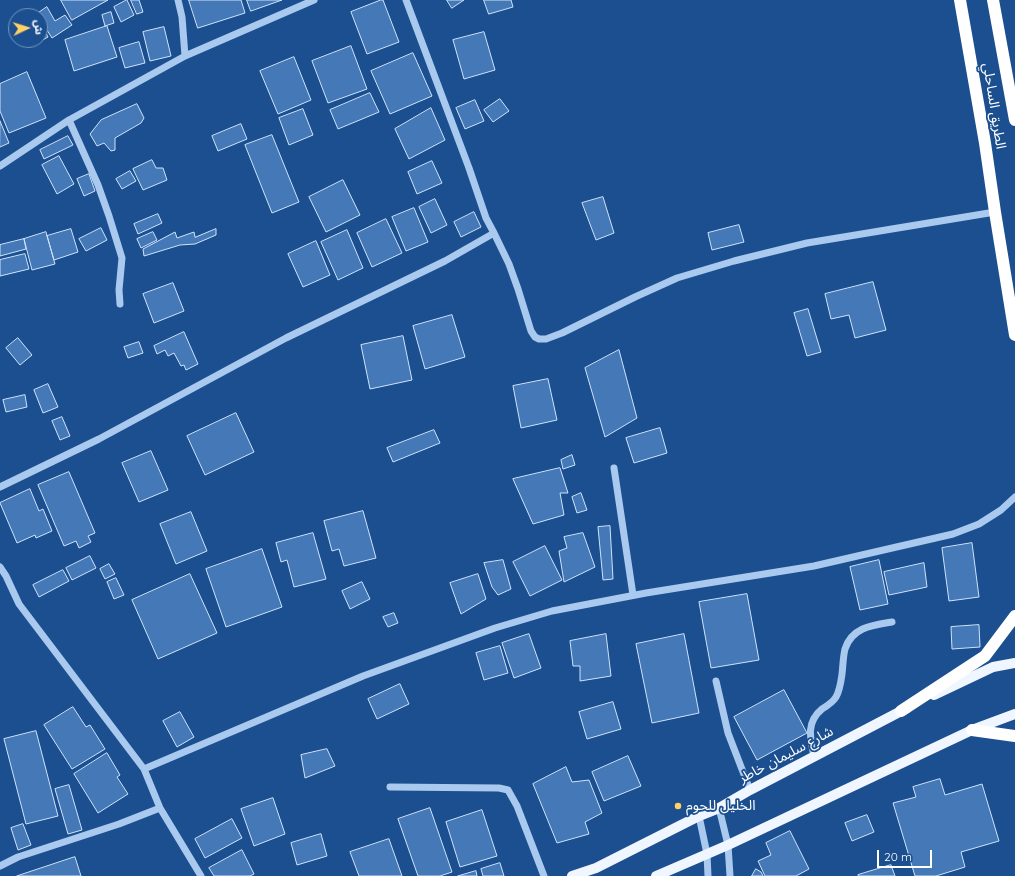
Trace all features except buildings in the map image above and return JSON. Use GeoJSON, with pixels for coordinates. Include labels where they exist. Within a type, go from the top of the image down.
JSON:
{"type":"FeatureCollection","features":[{"type":"Feature","properties":{"kind":"highway","name":"الطريق الساحلي"},"geometry":{"type":"LineString","coordinates":[[960,0],[985,143],[994,212],[1015,335]]}},
{"type":"Feature","properties":{"kind":"highway","name":"الطريق الساحلي"},"geometry":{"type":"LineString","coordinates":[[993,0],[1015,120]]}},
{"type":"Feature","properties":{"kind":"highway"},"geometry":{"type":"LineString","coordinates":[[901,711],[985,656],[1015,616]]}},
{"type":"Feature","properties":{"kind":"highway"},"geometry":{"type":"LineString","coordinates":[[972,730],[1015,736]]}},
{"type":"Feature","properties":{"kind":"main road","name":"شارع سليمان خاطر"},"geometry":{"type":"LineString","coordinates":[[572,876],[596,868],[699,816],[719,808],[750,790],[901,711],[986,670],[1015,663]]}},
{"type":"Feature","properties":{"kind":"main road"},"geometry":{"type":"LineString","coordinates":[[656,876],[728,845],[972,730],[1015,714]]}},
{"type":"Feature","properties":{"kind":"street"},"geometry":{"type":"LineString","coordinates":[[178,0],[182,17],[185,56]]}},
{"type":"Feature","properties":{"kind":"street"},"geometry":{"type":"LineString","coordinates":[[0,166],[68,120],[185,56],[314,0]]}},
{"type":"Feature","properties":{"kind":"street"},"geometry":{"type":"LineString","coordinates":[[406,0],[469,168],[486,218],[509,264],[531,331],[535,337],[540,339],[546,339],[562,333],[677,278],[734,261],[807,243],[994,212]]}},
{"type":"Feature","properties":{"kind":"street"},"geometry":{"type":"LineString","coordinates":[[68,120],[98,185],[122,258],[119,290],[120,304]]}},
{"type":"Feature","properties":{"kind":"street"},"geometry":{"type":"LineString","coordinates":[[0,487],[99,439],[286,338],[445,261],[494,233]]}},
{"type":"Feature","properties":{"kind":"street"},"geometry":{"type":"LineString","coordinates":[[614,468],[632,595]]}},
{"type":"Feature","properties":{"kind":"street"},"geometry":{"type":"LineString","coordinates":[[144,769],[363,676],[495,628],[552,611],[632,595],[814,566],[953,534],[979,524],[1001,510],[1015,497]]}},
{"type":"Feature","properties":{"kind":"street"},"geometry":{"type":"LineString","coordinates":[[0,567],[3,576],[19,604],[144,769],[160,808],[201,876]]}},
{"type":"Feature","properties":{"kind":"street"},"geometry":{"type":"LineString","coordinates":[[814,756],[810,740],[810,724],[820,711],[835,698],[840,683],[846,648],[853,636],[860,629],[892,622]]}},
{"type":"Feature","properties":{"kind":"street"},"geometry":{"type":"LineString","coordinates":[[716,681],[728,733],[750,790]]}},
{"type":"Feature","properties":{"kind":"street"},"geometry":{"type":"LineString","coordinates":[[390,788],[499,788],[508,790],[517,806],[544,876]]}},
{"type":"Feature","properties":{"kind":"street"},"geometry":{"type":"LineString","coordinates":[[0,866],[18,857],[119,824],[160,808]]}},
{"type":"Feature","properties":{"kind":"street"},"geometry":{"type":"LineString","coordinates":[[719,808],[728,845],[730,876]]}},
{"type":"Feature","properties":{"kind":"street"},"geometry":{"type":"LineString","coordinates":[[699,816],[707,854],[708,876]]}},
{"type":"Feature","properties":{"kind":"place","name":"الخليل للحوم"},"geometry":{"type":"Point","coordinates":[678,806]}}]}
